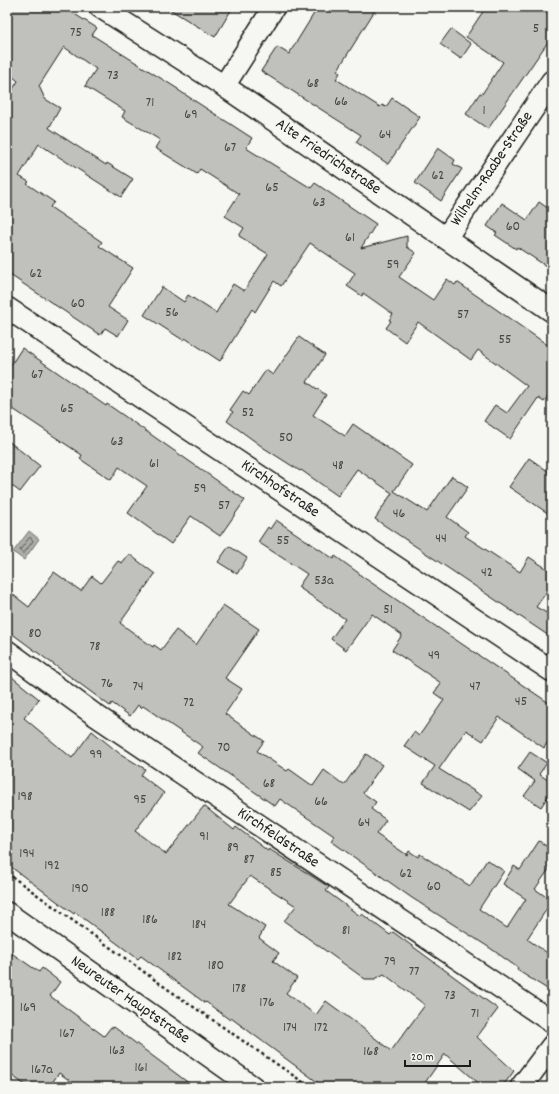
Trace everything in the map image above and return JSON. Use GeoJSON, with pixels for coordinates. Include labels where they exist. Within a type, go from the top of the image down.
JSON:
{"type":"FeatureCollection","features":[{"type":"Feature","properties":{"kind":"street","name":"Alte Friedrichstraße"},"geometry":{"type":"LineString","coordinates":[[100,7],[224,86],[552,311]]}},
{"type":"Feature","properties":{"kind":"street"},"geometry":{"type":"LineString","coordinates":[[224,86],[274,7]]}},
{"type":"Feature","properties":{"kind":"street","name":"Wilhelm-Raabe-Straße"},"geometry":{"type":"LineString","coordinates":[[446,238],[552,81]]}},
{"type":"Feature","properties":{"kind":"street","name":"Kirchhofstraße"},"geometry":{"type":"LineString","coordinates":[[7,308],[552,671]]}},
{"type":"Feature","properties":{"kind":"street","name":"Kirchfeldstraße"},"geometry":{"type":"LineString","coordinates":[[7,651],[95,715],[552,1022]]}},
{"type":"Feature","properties":{"kind":"street","name":"Neureuter Hauptstraße"},"geometry":{"type":"LineString","coordinates":[[7,913],[253,1087]]}},
{"type":"Feature","properties":{"kind":"street"},"geometry":{"type":"LineString","coordinates":[[521,1087],[552,1046]]}},
{"type":"Feature","properties":{"kind":"path"},"geometry":{"type":"LineString","coordinates":[[7,873],[169,990],[310,1087]]}},
{"type":"Feature","properties":{"kind":"water"},"geometry":{"type":"Polygon","coordinates":[[[29,531],[39,539],[24,560],[13,552],[29,531]]]}},
{"type":"Feature","properties":{"kind":"building"},"geometry":{"type":"Polygon","coordinates":[[[7,7],[63,7],[97,28],[92,35],[252,138],[246,148],[311,188],[315,183],[376,224],[361,248],[407,236],[407,247],[416,253],[399,277],[433,300],[447,279],[455,285],[457,282],[552,348],[552,390],[544,402],[538,398],[510,439],[484,421],[495,405],[507,413],[527,386],[478,350],[471,360],[418,322],[405,342],[386,328],[391,321],[389,320],[393,314],[363,293],[362,296],[347,286],[355,273],[310,243],[281,286],[274,281],[255,312],[252,309],[220,361],[185,338],[183,340],[144,315],[162,287],[184,302],[188,295],[216,313],[233,284],[244,291],[268,254],[239,236],[244,228],[225,216],[239,194],[200,169],[197,174],[155,148],[160,140],[122,117],[125,111],[85,86],[96,69],[64,47],[39,86],[45,99],[60,108],[49,128],[106,165],[107,163],[133,179],[121,197],[39,144],[19,176],[29,182],[27,184],[54,202],[50,207],[102,242],[99,246],[133,268],[108,307],[128,320],[118,336],[105,328],[100,335],[7,273],[7,98],[18,81],[7,72],[7,7]]]}},
{"type":"Feature","properties":{"kind":"building"},"geometry":{"type":"Polygon","coordinates":[[[166,7],[233,7],[215,37],[166,7]]]}},
{"type":"Feature","properties":{"kind":"building"},"geometry":{"type":"Polygon","coordinates":[[[318,7],[377,7],[337,71],[340,73],[336,79],[380,107],[382,105],[386,107],[392,98],[420,117],[388,164],[356,142],[361,135],[261,71],[277,47],[289,54],[318,7]]]}},
{"type":"Feature","properties":{"kind":"building"},"geometry":{"type":"Polygon","coordinates":[[[486,7],[538,7],[552,16],[552,36],[488,129],[466,114],[480,93],[482,94],[503,62],[466,37],[486,7]]]}},
{"type":"Feature","properties":{"kind":"building"},"geometry":{"type":"Polygon","coordinates":[[[451,29],[471,44],[461,59],[440,44],[451,29]]]}},
{"type":"Feature","properties":{"kind":"building"},"geometry":{"type":"Polygon","coordinates":[[[438,148],[455,160],[453,164],[462,169],[441,201],[415,183],[438,148]]]}},
{"type":"Feature","properties":{"kind":"building"},"geometry":{"type":"Polygon","coordinates":[[[539,202],[552,211],[552,270],[517,247],[516,249],[495,235],[497,233],[487,226],[502,203],[527,220],[539,202]]]}},
{"type":"Feature","properties":{"kind":"building"},"geometry":{"type":"Polygon","coordinates":[[[299,337],[325,355],[307,382],[326,395],[313,415],[345,436],[353,424],[412,465],[394,491],[427,512],[452,476],[468,487],[447,517],[468,532],[465,536],[520,572],[529,557],[552,572],[552,584],[536,607],[552,616],[552,638],[375,519],[392,493],[357,469],[338,496],[301,470],[300,471],[264,448],[227,421],[233,412],[230,410],[243,391],[249,395],[266,370],[273,375],[299,337]]]}},
{"type":"Feature","properties":{"kind":"building"},"geometry":{"type":"Polygon","coordinates":[[[22,348],[106,406],[107,404],[245,500],[220,536],[191,516],[171,544],[128,513],[147,486],[119,467],[111,480],[80,459],[82,455],[7,405],[7,371],[22,348]]]}},
{"type":"Feature","properties":{"kind":"building"},"geometry":{"type":"Polygon","coordinates":[[[7,440],[40,466],[20,492],[7,482],[7,440]]]}},
{"type":"Feature","properties":{"kind":"building"},"geometry":{"type":"Polygon","coordinates":[[[529,458],[552,474],[552,516],[509,487],[529,458]]]}},
{"type":"Feature","properties":{"kind":"building"},"geometry":{"type":"Polygon","coordinates":[[[276,520],[334,559],[335,556],[360,575],[552,705],[552,735],[544,748],[499,717],[483,741],[466,730],[439,769],[482,796],[469,812],[423,783],[435,766],[404,746],[414,732],[419,736],[444,700],[434,693],[441,683],[392,650],[402,635],[372,614],[346,650],[331,639],[345,619],[298,587],[307,574],[258,542],[268,527],[270,529],[276,520]]]}},
{"type":"Feature","properties":{"kind":"building"},"geometry":{"type":"Polygon","coordinates":[[[229,546],[247,558],[237,574],[218,562],[229,546]]]}},
{"type":"Feature","properties":{"kind":"building"},"geometry":{"type":"Polygon","coordinates":[[[129,554],[155,574],[120,623],[153,647],[154,645],[161,650],[176,630],[196,645],[223,605],[259,629],[225,678],[242,689],[225,714],[264,741],[257,751],[287,771],[289,769],[313,786],[324,770],[344,785],[366,754],[382,765],[363,793],[376,802],[371,809],[386,820],[376,834],[407,855],[409,851],[418,857],[420,854],[470,886],[487,860],[504,871],[479,909],[507,928],[526,899],[503,884],[514,866],[520,870],[539,841],[552,850],[552,865],[535,889],[552,901],[527,939],[552,956],[552,992],[517,970],[518,968],[490,948],[412,898],[331,841],[334,836],[280,799],[275,806],[198,753],[203,747],[143,706],[141,708],[138,705],[130,716],[112,703],[110,706],[7,630],[7,590],[29,607],[54,572],[81,591],[92,576],[101,583],[118,561],[122,563],[129,554]]]}},
{"type":"Feature","properties":{"kind":"building"},"geometry":{"type":"Polygon","coordinates":[[[7,673],[39,699],[24,718],[72,758],[92,731],[119,753],[145,769],[141,775],[164,793],[135,831],[166,854],[204,806],[234,830],[236,827],[268,851],[269,849],[329,887],[326,891],[360,916],[362,914],[390,935],[393,932],[498,1009],[477,1037],[514,1071],[502,1087],[483,1087],[445,1054],[422,1087],[324,1087],[231,1018],[230,1020],[206,1002],[205,1003],[141,956],[138,959],[7,864],[7,673]],[[250,876],[229,904],[265,927],[259,938],[279,953],[273,961],[297,978],[286,993],[316,1015],[326,1001],[391,1051],[425,1005],[384,974],[375,979],[365,979],[284,921],[296,906],[250,876]]]}},
{"type":"Feature","properties":{"kind":"building"},"geometry":{"type":"Polygon","coordinates":[[[530,752],[547,763],[539,774],[552,783],[552,790],[541,807],[524,796],[535,781],[518,769],[530,752]]]}},
{"type":"Feature","properties":{"kind":"building"},"geometry":{"type":"Polygon","coordinates":[[[7,950],[39,972],[42,968],[60,982],[50,996],[104,1036],[111,1027],[114,1027],[194,1087],[79,1087],[59,1073],[49,1087],[28,1087],[7,1072],[7,950]]]}}]}
